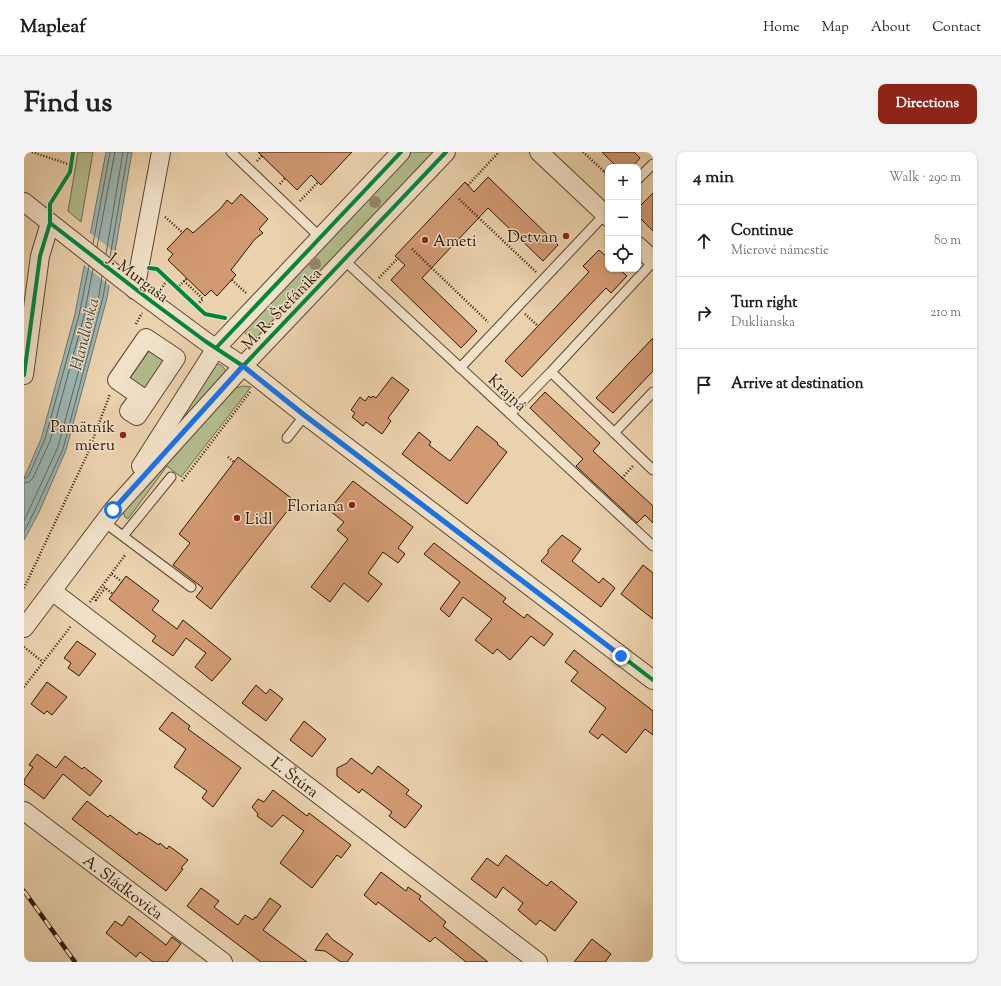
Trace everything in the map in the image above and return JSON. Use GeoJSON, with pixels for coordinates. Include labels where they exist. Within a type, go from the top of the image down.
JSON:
{"type":"FeatureCollection","features":[{"type":"Feature","properties":{"kind":"street"},"geometry":{"type":"LineString","coordinates":[[130,286],[161,152]]}},
{"type":"Feature","properties":{"kind":"street","name":"M. R. Štefánika"},"geometry":{"type":"LineString","coordinates":[[401,152],[216,348],[243,366],[446,152]]}},
{"type":"Feature","properties":{"kind":"street"},"geometry":{"type":"LineString","coordinates":[[539,152],[605,212]]}},
{"type":"Feature","properties":{"kind":"street","name":"J. Murgaša"},"geometry":{"type":"LineString","coordinates":[[24,202],[130,286],[216,348]]}},
{"type":"Feature","properties":{"kind":"street"},"geometry":{"type":"LineString","coordinates":[[24,375],[40,256],[50,223]]}},
{"type":"Feature","properties":{"kind":"street"},"geometry":{"type":"LineString","coordinates":[[641,249],[653,261]]}},
{"type":"Feature","properties":{"kind":"street"},"geometry":{"type":"LineString","coordinates":[[24,628],[108,516],[216,348]]}},
{"type":"Feature","properties":{"kind":"street"},"geometry":{"type":"LineString","coordinates":[[108,516],[243,366],[304,415],[653,680]]}},
{"type":"Feature","properties":{"kind":"street","name":"Ľ. Štúra"},"geometry":{"type":"LineString","coordinates":[[52,591],[538,962]]}},
{"type":"Feature","properties":{"kind":"street","name":"A. Sládkoviča"},"geometry":{"type":"LineString","coordinates":[[24,811],[223,962]]}},
{"type":"Feature","properties":{"kind":"lane"},"geometry":{"type":"LineString","coordinates":[[231,152],[321,238]]}},
{"type":"Feature","properties":{"kind":"lane"},"geometry":{"type":"LineString","coordinates":[[641,176],[653,164]]}},
{"type":"Feature","properties":{"kind":"lane"},"geometry":{"type":"LineString","coordinates":[[460,368],[543,279],[605,216]]}},
{"type":"Feature","properties":{"kind":"lane","name":"Krajná"},"geometry":{"type":"LineString","coordinates":[[344,260],[653,546]]}},
{"type":"Feature","properties":{"kind":"lane"},"geometry":{"type":"LineString","coordinates":[[510,414],[551,372],[653,261]]}},
{"type":"Feature","properties":{"kind":"lane"},"geometry":{"type":"LineString","coordinates":[[551,372],[653,470]]}},
{"type":"Feature","properties":{"kind":"lane"},"geometry":{"type":"LineString","coordinates":[[614,433],[653,392]]}},
{"type":"Feature","properties":{"kind":"lane"},"geometry":{"type":"LineString","coordinates":[[287,438],[304,415]]}},
{"type":"Feature","properties":{"kind":"lane"},"geometry":{"type":"LineString","coordinates":[[123,536],[171,477]]}},
{"type":"Feature","properties":{"kind":"lane"},"geometry":{"type":"LineString","coordinates":[[108,516],[123,536],[191,587]]}},
{"type":"Feature","properties":{"kind":"path"},"geometry":{"type":"LineString","coordinates":[[32,152],[71,165]]}},
{"type":"Feature","properties":{"kind":"path"},"geometry":{"type":"LineString","coordinates":[[468,185],[499,152]]}},
{"type":"Feature","properties":{"kind":"path"},"geometry":{"type":"LineString","coordinates":[[583,152],[604,172]]}},
{"type":"Feature","properties":{"kind":"path"},"geometry":{"type":"LineString","coordinates":[[291,210],[318,182]]}},
{"type":"Feature","properties":{"kind":"path"},"geometry":{"type":"LineString","coordinates":[[460,199],[543,279]]}},
{"type":"Feature","properties":{"kind":"path"},"geometry":{"type":"LineString","coordinates":[[178,228],[182,233]]}},
{"type":"Feature","properties":{"kind":"path"},"geometry":{"type":"LineString","coordinates":[[412,250],[496,330]]}},
{"type":"Feature","properties":{"kind":"path"},"geometry":{"type":"LineString","coordinates":[[372,286],[398,258]]}},
{"type":"Feature","properties":{"kind":"path"},"geometry":{"type":"LineString","coordinates":[[159,291],[168,279]]}},
{"type":"Feature","properties":{"kind":"path"},"geometry":{"type":"LineString","coordinates":[[178,288],[185,280],[203,299],[196,306]]}},
{"type":"Feature","properties":{"kind":"path"},"geometry":{"type":"LineString","coordinates":[[232,280],[247,294]]}},
{"type":"Feature","properties":{"kind":"path"},"geometry":{"type":"LineString","coordinates":[[518,307],[538,326]]}},
{"type":"Feature","properties":{"kind":"path"},"geometry":{"type":"LineString","coordinates":[[134,327],[145,309]]}},
{"type":"Feature","properties":{"kind":"path"},"geometry":{"type":"LineString","coordinates":[[24,588],[87,455],[114,384]]}},
{"type":"Feature","properties":{"kind":"path"},"geometry":{"type":"LineString","coordinates":[[182,482],[254,387]]}},
{"type":"Feature","properties":{"kind":"path"},"geometry":{"type":"LineString","coordinates":[[228,458],[234,462]]}},
{"type":"Feature","properties":{"kind":"path"},"geometry":{"type":"LineString","coordinates":[[112,574],[122,582]]}},
{"type":"Feature","properties":{"kind":"path"},"geometry":{"type":"LineString","coordinates":[[94,597],[96,600],[104,587],[113,594]]}},
{"type":"Feature","properties":{"kind":"path"},"geometry":{"type":"LineString","coordinates":[[24,647],[43,662]]}},
{"type":"Feature","properties":{"kind":"green space"},"geometry":{"type":"Polygon","coordinates":[[[78,152],[93,152],[81,222],[68,211],[78,152]]]}},
{"type":"Feature","properties":{"kind":"green space"},"geometry":{"type":"Polygon","coordinates":[[[411,152],[436,152],[255,343],[242,330],[411,152]]]}},
{"type":"Feature","properties":{"kind":"green space"},"geometry":{"type":"Polygon","coordinates":[[[149,351],[163,361],[145,388],[130,378],[149,351]]]}},
{"type":"Feature","properties":{"kind":"green space"},"geometry":{"type":"Polygon","coordinates":[[[214,364],[222,365],[226,372],[164,445],[214,364]]]}},
{"type":"Feature","properties":{"kind":"green space"},"geometry":{"type":"Polygon","coordinates":[[[243,386],[251,387],[181,477],[167,466],[128,519],[125,517],[123,512],[228,393],[243,386]]]}},
{"type":"Feature","properties":{"kind":"water","name":"Handlovka"},"geometry":{"type":"Polygon","coordinates":[[[106,152],[132,152],[107,298],[66,450],[39,512],[24,540],[24,478],[41,439],[75,314],[106,152]]]}},
{"type":"Feature","properties":{"kind":"pier"},"geometry":{"type":"Polygon","coordinates":[[[89,232],[117,254],[111,287],[83,264],[89,232]]]}},
{"type":"Feature","properties":{"kind":"building"},"geometry":{"type":"Polygon","coordinates":[[[258,152],[352,152],[321,185],[311,175],[297,190],[258,152]]]}},
{"type":"Feature","properties":{"kind":"building"},"geometry":{"type":"Polygon","coordinates":[[[602,152],[634,152],[640,158],[635,164],[614,164],[602,152]]]}},
{"type":"Feature","properties":{"kind":"building"},"geometry":{"type":"Polygon","coordinates":[[[488,177],[558,245],[543,261],[488,208],[422,278],[477,331],[461,348],[391,280],[405,265],[395,256],[465,182],[474,192],[488,177]]]}},
{"type":"Feature","properties":{"kind":"building"},"geometry":{"type":"Polygon","coordinates":[[[653,193],[653,231],[641,219],[641,205],[653,193]]]}},
{"type":"Feature","properties":{"kind":"building"},"geometry":{"type":"Polygon","coordinates":[[[241,194],[268,219],[259,229],[263,233],[255,239],[231,270],[236,275],[217,296],[211,290],[205,296],[168,260],[173,254],[167,249],[187,228],[193,233],[221,208],[227,200],[232,204],[241,194]]]}},
{"type":"Feature","properties":{"kind":"building"},"geometry":{"type":"Polygon","coordinates":[[[599,250],[605,255],[605,272],[622,272],[627,276],[611,293],[606,288],[522,377],[505,361],[589,272],[583,266],[599,250]]]}},
{"type":"Feature","properties":{"kind":"building"},"geometry":{"type":"Polygon","coordinates":[[[653,338],[653,371],[613,413],[596,398],[653,338]]]}},
{"type":"Feature","properties":{"kind":"building"},"geometry":{"type":"Polygon","coordinates":[[[392,377],[409,390],[388,418],[391,421],[382,434],[366,422],[363,426],[352,417],[355,413],[351,410],[360,397],[365,401],[369,396],[371,398],[373,396],[376,398],[392,377]]]}},
{"type":"Feature","properties":{"kind":"building"},"geometry":{"type":"Polygon","coordinates":[[[545,392],[600,443],[593,451],[653,506],[653,523],[645,515],[637,523],[576,466],[583,459],[530,408],[545,392]]]}},
{"type":"Feature","properties":{"kind":"building"},"geometry":{"type":"Polygon","coordinates":[[[477,426],[507,452],[467,504],[402,454],[419,432],[431,442],[429,445],[450,461],[477,426]]]}},
{"type":"Feature","properties":{"kind":"building","name":"Lidl"},"geometry":{"type":"Polygon","coordinates":[[[238,457],[295,501],[211,609],[196,597],[203,588],[173,565],[190,543],[179,534],[238,457]]]}},
{"type":"Feature","properties":{"kind":"building"},"geometry":{"type":"Polygon","coordinates":[[[353,481],[413,527],[398,548],[405,554],[398,563],[383,552],[368,573],[382,584],[368,602],[344,583],[330,602],[311,587],[348,539],[337,530],[344,522],[329,510],[353,481]]]}},
{"type":"Feature","properties":{"kind":"building"},"geometry":{"type":"Polygon","coordinates":[[[562,535],[581,549],[572,561],[599,583],[603,578],[615,588],[601,607],[541,561],[548,553],[548,550],[562,535]]]}},
{"type":"Feature","properties":{"kind":"building"},"geometry":{"type":"Polygon","coordinates":[[[434,543],[506,598],[503,602],[524,618],[527,614],[553,634],[544,646],[531,636],[510,660],[497,649],[493,654],[475,640],[492,619],[463,597],[449,617],[440,609],[460,582],[424,554],[434,543]]]}},
{"type":"Feature","properties":{"kind":"building"},"geometry":{"type":"Polygon","coordinates":[[[643,565],[653,573],[653,619],[621,594],[643,565]]]}},
{"type":"Feature","properties":{"kind":"building"},"geometry":{"type":"Polygon","coordinates":[[[126,576],[159,601],[152,610],[177,629],[183,620],[231,659],[212,681],[195,667],[206,653],[186,638],[173,656],[152,641],[156,636],[109,599],[126,576]]]}},
{"type":"Feature","properties":{"kind":"building"},"geometry":{"type":"Polygon","coordinates":[[[77,641],[96,654],[79,676],[68,668],[71,663],[64,658],[77,641]]]}},
{"type":"Feature","properties":{"kind":"building"},"geometry":{"type":"Polygon","coordinates":[[[574,650],[653,711],[653,735],[645,729],[626,753],[602,734],[598,739],[589,732],[606,708],[571,681],[578,672],[565,662],[574,650]]]}},
{"type":"Feature","properties":{"kind":"building"},"geometry":{"type":"Polygon","coordinates":[[[47,682],[67,697],[52,715],[47,711],[44,714],[31,704],[47,682]]]}},
{"type":"Feature","properties":{"kind":"building"},"geometry":{"type":"Polygon","coordinates":[[[256,685],[266,694],[270,689],[283,699],[266,721],[242,703],[256,685]]]}},
{"type":"Feature","properties":{"kind":"building"},"geometry":{"type":"Polygon","coordinates":[[[172,712],[190,726],[188,729],[241,768],[213,807],[202,798],[207,791],[174,767],[186,749],[159,729],[172,712]]]}},
{"type":"Feature","properties":{"kind":"building"},"geometry":{"type":"Polygon","coordinates":[[[304,721],[326,739],[312,757],[290,740],[304,721]]]}},
{"type":"Feature","properties":{"kind":"building"},"geometry":{"type":"Polygon","coordinates":[[[37,754],[56,768],[65,756],[82,769],[84,767],[102,781],[90,796],[63,774],[44,799],[24,784],[24,780],[33,767],[29,765],[37,754]]]}},
{"type":"Feature","properties":{"kind":"building"},"geometry":{"type":"Polygon","coordinates":[[[351,758],[372,774],[378,766],[409,790],[406,794],[422,806],[405,828],[389,816],[392,812],[362,789],[359,793],[337,776],[337,768],[347,763],[351,758]]]}},
{"type":"Feature","properties":{"kind":"building"},"geometry":{"type":"Polygon","coordinates":[[[273,790],[307,816],[309,813],[351,845],[341,858],[337,855],[312,888],[280,863],[304,831],[283,815],[272,827],[257,816],[258,814],[252,807],[258,799],[264,802],[273,790]]]}},
{"type":"Feature","properties":{"kind":"building"},"geometry":{"type":"Polygon","coordinates":[[[87,801],[108,817],[110,815],[137,835],[139,832],[159,845],[160,843],[167,849],[169,846],[188,860],[166,891],[72,819],[87,801]]]}},
{"type":"Feature","properties":{"kind":"building"},"geometry":{"type":"Polygon","coordinates":[[[506,855],[547,886],[551,881],[577,902],[555,931],[540,920],[536,925],[518,910],[523,903],[503,887],[496,898],[471,879],[487,858],[498,866],[506,855]]]}},
{"type":"Feature","properties":{"kind":"building"},"geometry":{"type":"Polygon","coordinates":[[[381,872],[406,891],[408,887],[421,896],[419,899],[446,922],[443,926],[488,962],[466,962],[435,937],[430,942],[378,902],[376,905],[364,895],[381,872]]]}},
{"type":"Feature","properties":{"kind":"building"},"geometry":{"type":"Polygon","coordinates":[[[201,888],[219,901],[214,907],[238,925],[245,915],[253,920],[255,917],[256,918],[270,898],[281,906],[263,930],[307,962],[261,962],[187,906],[201,888]]]}},
{"type":"Feature","properties":{"kind":"building"},"geometry":{"type":"Polygon","coordinates":[[[129,916],[166,945],[172,937],[181,944],[167,962],[153,962],[140,952],[136,957],[106,933],[115,921],[122,926],[129,916]]]}},
{"type":"Feature","properties":{"kind":"building"},"geometry":{"type":"Polygon","coordinates":[[[327,933],[332,939],[353,954],[347,962],[341,962],[325,951],[315,950],[327,933]]]}},
{"type":"Feature","properties":{"kind":"building"},"geometry":{"type":"Polygon","coordinates":[[[592,939],[611,954],[605,962],[574,962],[592,939]]]}},
{"type":"Feature","properties":{"kind":"railway"},"geometry":{"type":"LineString","coordinates":[[24,891],[75,962]]}},
{"type":"Feature","properties":{"kind":"cycle path"},"geometry":{"type":"LineString","coordinates":[[24,375],[40,256],[50,223],[50,204],[70,172],[73,152]]}},
{"type":"Feature","properties":{"kind":"cycle path"},"geometry":{"type":"LineString","coordinates":[[216,348],[401,152]]}},
{"type":"Feature","properties":{"kind":"cycle path"},"geometry":{"type":"LineString","coordinates":[[243,366],[446,152]]}},
{"type":"Feature","properties":{"kind":"cycle path"},"geometry":{"type":"LineString","coordinates":[[50,223],[151,301],[205,341],[243,366],[305,415],[653,680]]}},
{"type":"Feature","properties":{"kind":"cycle path"},"geometry":{"type":"LineString","coordinates":[[149,268],[157,269],[205,314],[225,318]]}},
{"type":"Feature","properties":{"kind":"place","name":"Detvan"},"geometry":{"type":"Point","coordinates":[566,236]}},
{"type":"Feature","properties":{"kind":"place","name":"Ameti"},"geometry":{"type":"Point","coordinates":[425,240]}},
{"type":"Feature","properties":{"kind":"place","name":"Pamätník mieru"},"geometry":{"type":"Point","coordinates":[123,435]}},
{"type":"Feature","properties":{"kind":"place","name":"Floriana"},"geometry":{"type":"Point","coordinates":[352,505]}},
{"type":"Feature","properties":{"kind":"place","name":"Lidl"},"geometry":{"type":"Point","coordinates":[237,518]}},
{"type":"Feature","properties":{"kind":"route"},"geometry":{"type":"LineString","coordinates":[[113,510],[243,366],[304,415],[621,656]]}}]}
